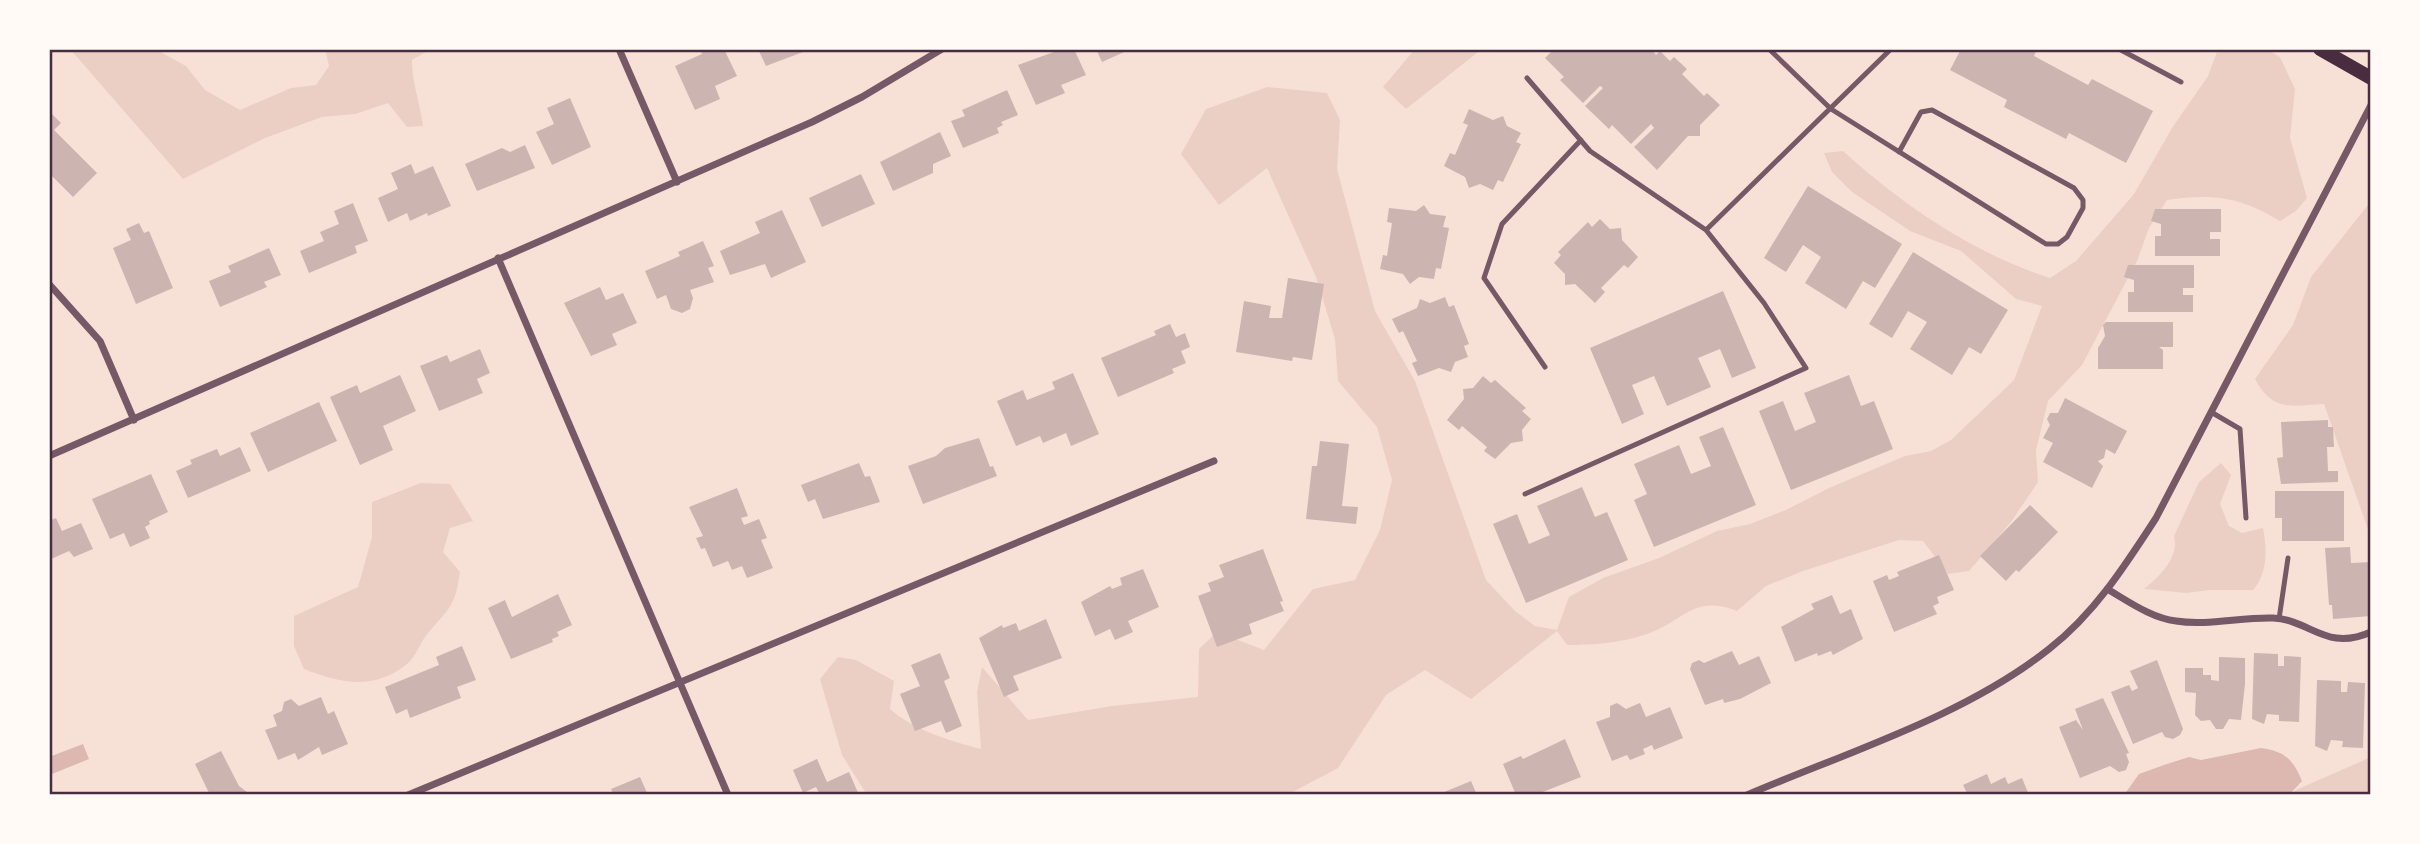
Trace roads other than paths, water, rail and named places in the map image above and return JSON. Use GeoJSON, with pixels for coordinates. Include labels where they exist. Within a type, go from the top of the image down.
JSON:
{"type":"FeatureCollection","features":[{"type":"Feature","properties":{"kind":"main road"},"geometry":{"type":"LineString","coordinates":[[2320,49],[2371,79]]}},
{"type":"Feature","properties":{"kind":"street"},"geometry":{"type":"LineString","coordinates":[[619,49],[677,181]]}},
{"type":"Feature","properties":{"kind":"street"},"geometry":{"type":"LineString","coordinates":[[49,456],[812,122],[862,97],[942,49]]}},
{"type":"Feature","properties":{"kind":"street"},"geometry":{"type":"LineString","coordinates":[[1747,795],[1972,700],[2050,648],[2107,589],[2156,518],[2371,105]]}},
{"type":"Feature","properties":{"kind":"street"},"geometry":{"type":"LineString","coordinates":[[498,258],[728,795]]}},
{"type":"Feature","properties":{"kind":"street"},"geometry":{"type":"LineString","coordinates":[[49,284],[100,341],[134,419]]}},
{"type":"Feature","properties":{"kind":"street"},"geometry":{"type":"LineString","coordinates":[[408,795],[679,680],[1214,461]]}},
{"type":"Feature","properties":{"kind":"street"},"geometry":{"type":"LineString","coordinates":[[2107,589],[2158,617],[2176,621],[2278,619],[2323,636],[2358,638],[2371,632]]}},
{"type":"Feature","properties":{"kind":"lane"},"geometry":{"type":"LineString","coordinates":[[1769,49],[1831,108],[1899,152],[2046,244],[2058,244],[2067,237],[2083,208],[2083,200],[2074,188],[1932,110],[1921,112],[1899,152]]}},
{"type":"Feature","properties":{"kind":"lane"},"geometry":{"type":"LineString","coordinates":[[1706,230],[1891,49]]}},
{"type":"Feature","properties":{"kind":"lane"},"geometry":{"type":"LineString","coordinates":[[2119,49],[2181,82]]}},
{"type":"Feature","properties":{"kind":"lane"},"geometry":{"type":"LineString","coordinates":[[1525,494],[1806,368],[1764,303],[1706,230],[1590,151],[1527,78]]}},
{"type":"Feature","properties":{"kind":"lane"},"geometry":{"type":"LineString","coordinates":[[1545,367],[1484,278],[1503,224],[1581,140]]}},
{"type":"Feature","properties":{"kind":"lane"},"geometry":{"type":"LineString","coordinates":[[2211,412],[2240,429],[2246,518]]}},
{"type":"Feature","properties":{"kind":"lane"},"geometry":{"type":"LineString","coordinates":[[2278,619],[2288,558]]}}]}
